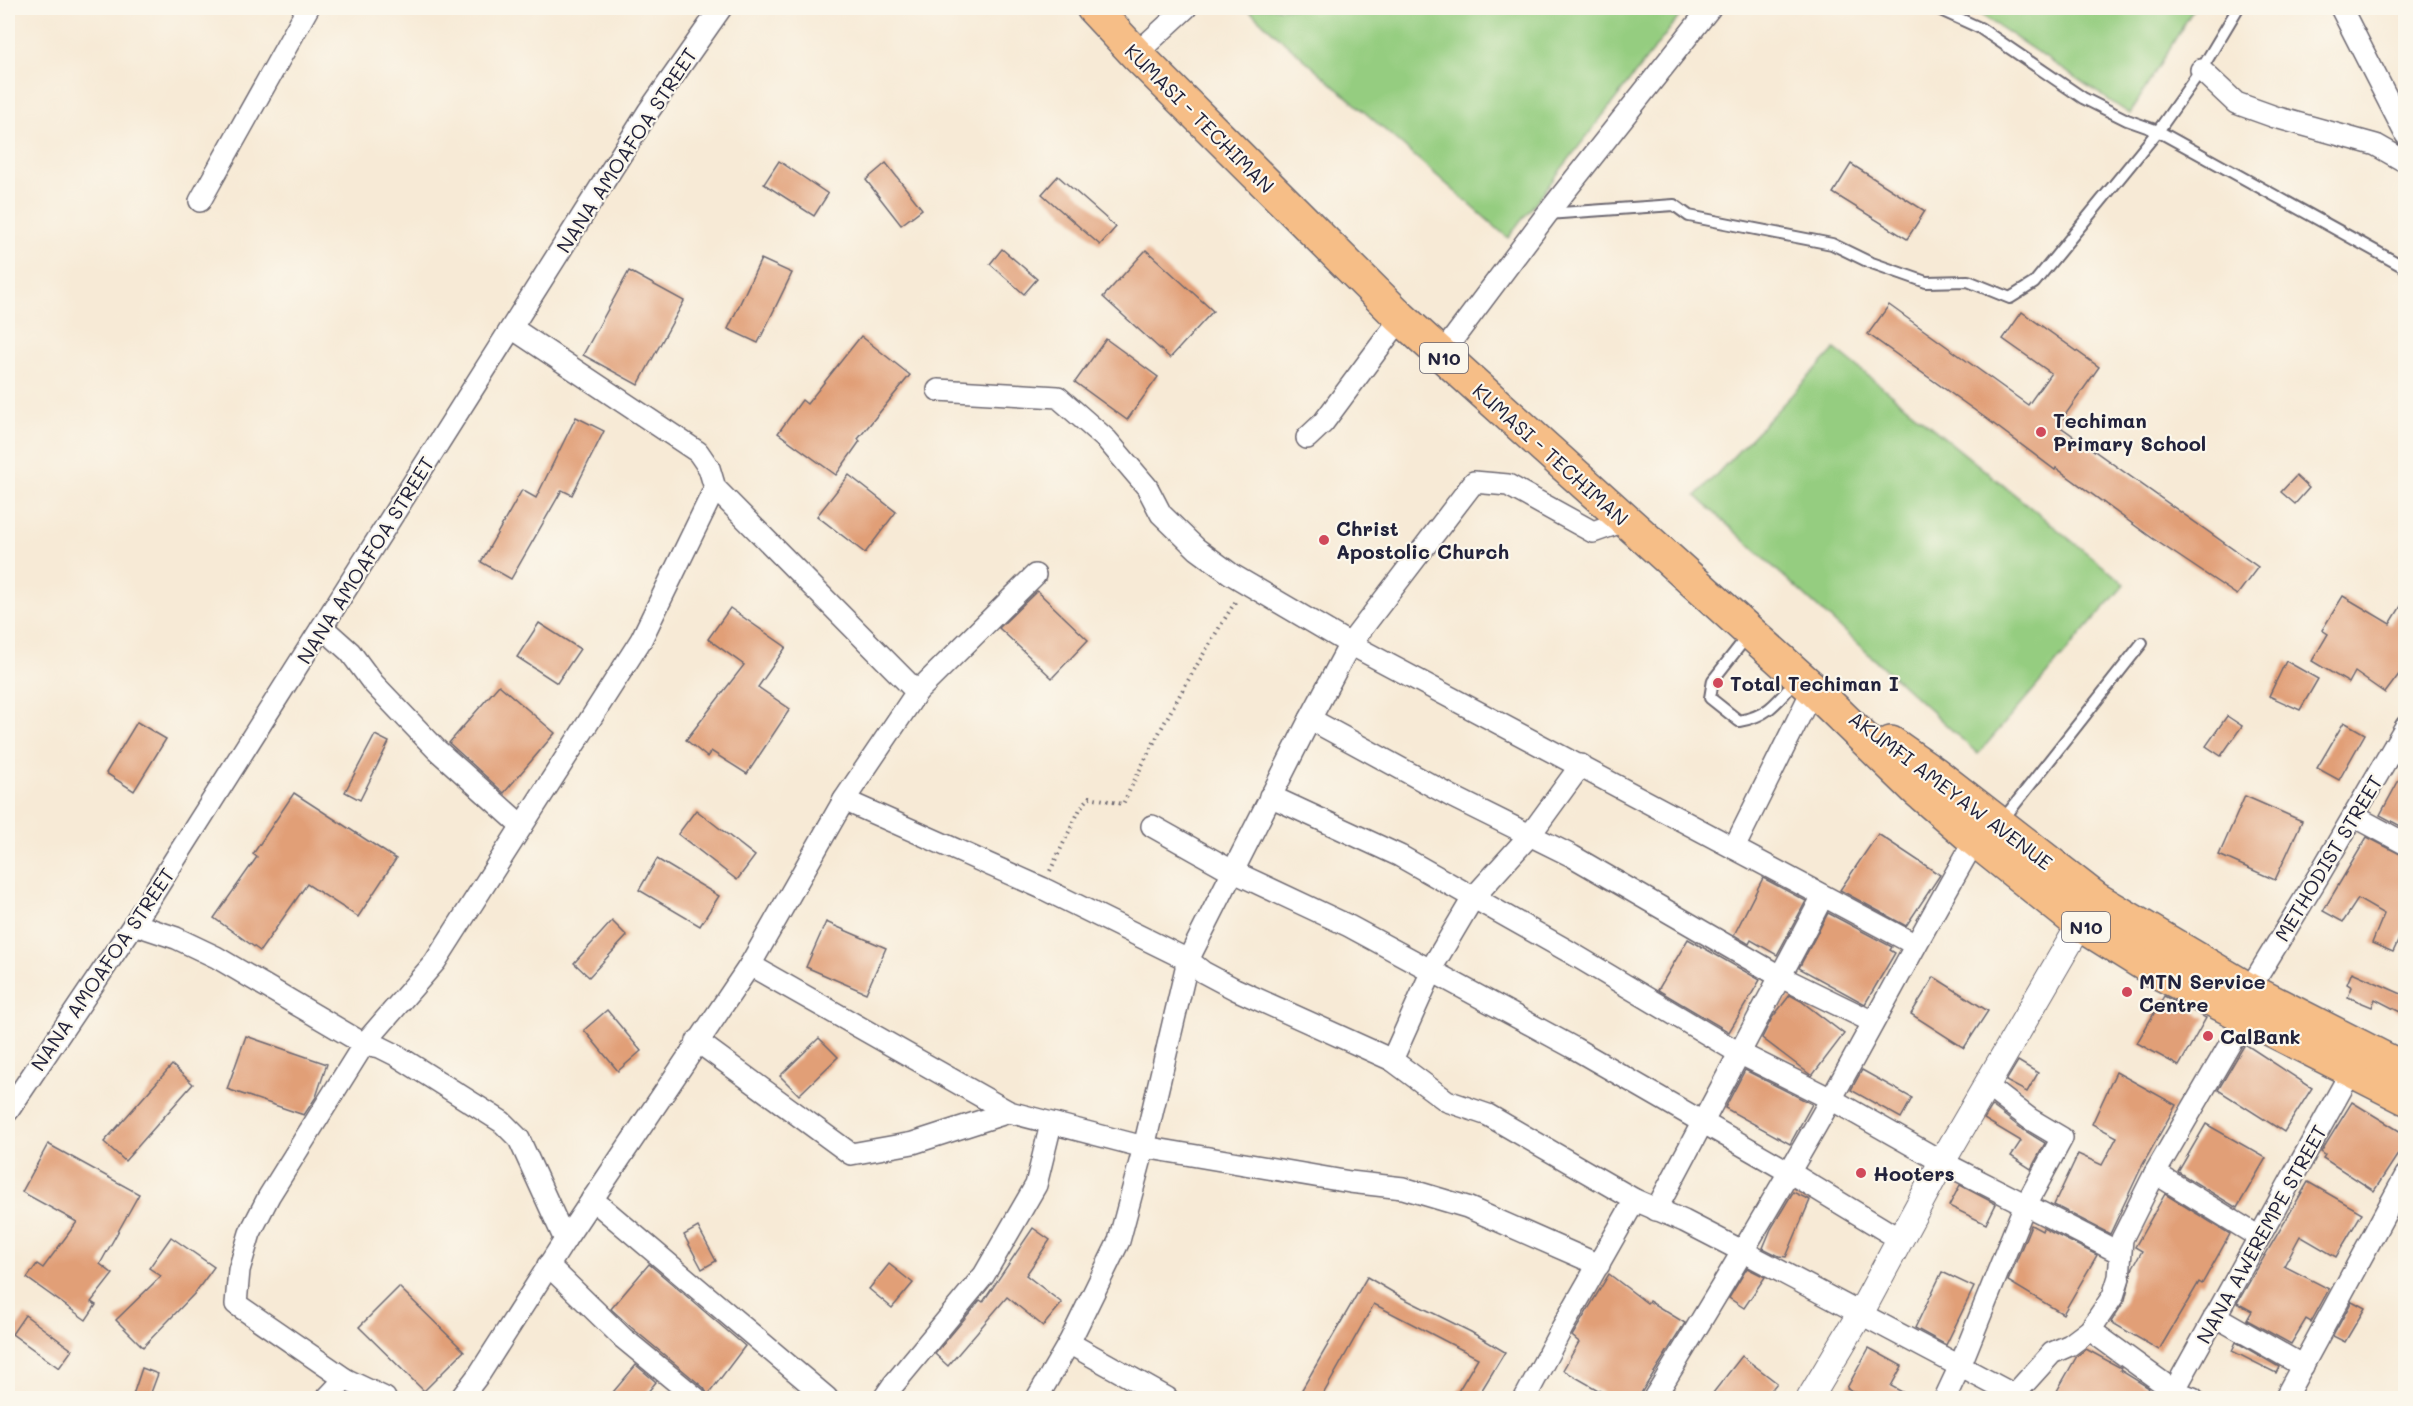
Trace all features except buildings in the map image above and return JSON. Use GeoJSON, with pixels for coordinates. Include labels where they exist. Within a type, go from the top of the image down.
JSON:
{"type":"FeatureCollection","features":[{"type":"Feature","properties":{"kind":"highway","name":"KUMASI - TECHIMAN"},"geometry":{"type":"LineString","coordinates":[[1093,8],[1136,54],[1440,355],[1807,683]]}},
{"type":"Feature","properties":{"kind":"highway","name":"AKUMFI AMEYAW AVENUE"},"geometry":{"type":"LineString","coordinates":[[1807,683],[1917,790],[1987,832],[2088,911],[2152,969],[2247,1004],[2406,1070]]}},
{"type":"Feature","properties":{"kind":"highway","name":"AKUMFI AMEYAW AVENUE"},"geometry":{"type":"LineString","coordinates":[[2247,1004],[2352,1070],[2406,1098]]}},
{"type":"Feature","properties":{"kind":"street"},"geometry":{"type":"LineString","coordinates":[[200,201],[308,8]]}},
{"type":"Feature","properties":{"kind":"street","name":"NANA AMOAFOA STREET"},"geometry":{"type":"LineString","coordinates":[[8,1111],[134,924],[648,112],[721,8]]}},
{"type":"Feature","properties":{"kind":"street"},"geometry":{"type":"LineString","coordinates":[[1136,54],[1186,8]]}},
{"type":"Feature","properties":{"kind":"street"},"geometry":{"type":"LineString","coordinates":[[1440,355],[1547,214],[1710,8]]}},
{"type":"Feature","properties":{"kind":"street"},"geometry":{"type":"LineString","coordinates":[[2341,8],[2406,135]]}},
{"type":"Feature","properties":{"kind":"street"},"geometry":{"type":"LineString","coordinates":[[2201,70],[2236,102],[2275,117],[2376,145],[2406,162]]}},
{"type":"Feature","properties":{"kind":"street"},"geometry":{"type":"LineString","coordinates":[[1307,438],[1323,423],[1401,318]]}},
{"type":"Feature","properties":{"kind":"street"},"geometry":{"type":"LineString","coordinates":[[512,328],[698,452],[709,468],[716,488],[917,692]]}},
{"type":"Feature","properties":{"kind":"street"},"geometry":{"type":"LineString","coordinates":[[938,390],[1058,397],[1107,440],[1147,487],[1161,514],[1197,549],[1247,584],[1350,644],[1914,944]]}},
{"type":"Feature","properties":{"kind":"street"},"geometry":{"type":"LineString","coordinates":[[1037,1398],[1069,1343],[1119,1241],[1144,1147],[1188,960],[1270,796],[1350,644],[1474,482],[1508,485],[1593,532],[1627,520]]}},
{"type":"Feature","properties":{"kind":"street"},"geometry":{"type":"LineString","coordinates":[[385,1398],[345,1379],[236,1304],[239,1270],[255,1224],[269,1196],[364,1044],[435,962],[641,640],[716,488]]}},
{"type":"Feature","properties":{"kind":"street"},"geometry":{"type":"LineString","coordinates":[[461,1398],[480,1373],[548,1265],[750,965],[844,800],[917,692],[1035,574]]}},
{"type":"Feature","properties":{"kind":"street"},"geometry":{"type":"LineString","coordinates":[[322,627],[350,652],[373,683],[437,750],[522,826]]}},
{"type":"Feature","properties":{"kind":"street"},"geometry":{"type":"LineString","coordinates":[[1734,848],[1807,683]]}},
{"type":"Feature","properties":{"kind":"street"},"geometry":{"type":"LineString","coordinates":[[1310,718],[1453,797],[1572,856],[1781,977],[1873,1022]]}},
{"type":"Feature","properties":{"kind":"street","name":"METHODIST STREET"},"geometry":{"type":"LineString","coordinates":[[2090,1330],[2113,1296],[2119,1277],[2122,1239],[2155,1173],[2247,1004],[2406,726]]}},
{"type":"Feature","properties":{"kind":"street"},"geometry":{"type":"LineString","coordinates":[[1392,1060],[1431,969],[1473,898],[1530,835],[1581,765]]}},
{"type":"Feature","properties":{"kind":"street"},"geometry":{"type":"LineString","coordinates":[[1270,796],[1400,856],[1568,951],[1739,1053],[1831,1099],[1942,1162],[2120,1254]]}},
{"type":"Feature","properties":{"kind":"street"},"geometry":{"type":"LineString","coordinates":[[844,800],[1042,888],[1188,960],[1235,989],[1392,1060],[1447,1101],[1488,1115],[1635,1200],[1744,1252],[2017,1397],[2052,1353],[2070,1345],[2090,1330],[2179,1396]]}},
{"type":"Feature","properties":{"kind":"street"},"geometry":{"type":"LineString","coordinates":[[2354,816],[2406,844]]}},
{"type":"Feature","properties":{"kind":"street"},"geometry":{"type":"LineString","coordinates":[[1152,826],[1234,872],[1349,926],[1432,971],[1703,1122],[1901,1240]]}},
{"type":"Feature","properties":{"kind":"street"},"geometry":{"type":"LineString","coordinates":[[1654,1398],[1744,1252],[1831,1099],[1914,944],[1987,832]]}},
{"type":"Feature","properties":{"kind":"street"},"geometry":{"type":"LineString","coordinates":[[1656,1210],[1823,896]]}},
{"type":"Feature","properties":{"kind":"street"},"geometry":{"type":"LineString","coordinates":[[1818,1396],[1942,1162],[2088,911]]}},
{"type":"Feature","properties":{"kind":"street"},"geometry":{"type":"LineString","coordinates":[[134,924],[176,938],[216,957],[364,1044],[380,1047],[396,1055],[502,1122],[519,1139],[565,1240]]}},
{"type":"Feature","properties":{"kind":"street"},"geometry":{"type":"LineString","coordinates":[[750,965],[1009,1112],[1144,1147],[1350,1182],[1403,1188],[1467,1207],[1599,1265]]}},
{"type":"Feature","properties":{"kind":"street"},"geometry":{"type":"LineString","coordinates":[[697,1041],[852,1154],[913,1143],[1009,1112]]}},
{"type":"Feature","properties":{"kind":"street","name":"NANA AWEREMPE STREET"},"geometry":{"type":"LineString","coordinates":[[2179,1396],[2215,1316],[2352,1070]]}},
{"type":"Feature","properties":{"kind":"street"},"geometry":{"type":"LineString","coordinates":[[1945,1398],[2022,1212],[2062,1138],[2031,1119],[1987,1086]]}},
{"type":"Feature","properties":{"kind":"street"},"geometry":{"type":"LineString","coordinates":[[884,1398],[984,1275],[1036,1185],[1052,1124]]}},
{"type":"Feature","properties":{"kind":"street"},"geometry":{"type":"LineString","coordinates":[[2155,1173],[2259,1237]]}},
{"type":"Feature","properties":{"kind":"street"},"geometry":{"type":"LineString","coordinates":[[2285,1398],[2406,1175]]}},
{"type":"Feature","properties":{"kind":"street"},"geometry":{"type":"LineString","coordinates":[[592,1199],[827,1398]]}},
{"type":"Feature","properties":{"kind":"street"},"geometry":{"type":"LineString","coordinates":[[1525,1398],[1635,1200]]}},
{"type":"Feature","properties":{"kind":"street"},"geometry":{"type":"LineString","coordinates":[[548,1265],[623,1338],[696,1398]]}},
{"type":"Feature","properties":{"kind":"street"},"geometry":{"type":"LineString","coordinates":[[2215,1316],[2303,1366]]}},
{"type":"Feature","properties":{"kind":"street"},"geometry":{"type":"LineString","coordinates":[[1069,1343],[1167,1398]]}},
{"type":"Feature","properties":{"kind":"street"},"geometry":{"type":"LineString","coordinates":[[327,1398],[345,1379]]}},
{"type":"Feature","properties":{"kind":"lane"},"geometry":{"type":"LineString","coordinates":[[1936,8],[1980,28],[2083,98],[2127,120],[2158,131],[2406,268]]}},
{"type":"Feature","properties":{"kind":"lane"},"geometry":{"type":"LineString","coordinates":[[1547,214],[1674,205],[1689,216],[1832,244],[1869,262],[1926,282],[1968,281],[2010,298],[2034,283],[2158,131],[2201,70],[2238,8]]}},
{"type":"Feature","properties":{"kind":"lane"},"geometry":{"type":"LineString","coordinates":[[1750,632],[1713,680],[1710,698],[1739,721],[1752,719],[1761,716],[1807,683]]}},
{"type":"Feature","properties":{"kind":"lane"},"geometry":{"type":"LineString","coordinates":[[1987,832],[2142,643]]}},
{"type":"Feature","properties":{"kind":"path"},"geometry":{"type":"LineString","coordinates":[[1042,888],[1081,807],[1089,797],[1123,804],[1149,750],[1199,660],[1247,584]]}},
{"type":"Feature","properties":{"kind":"green space"},"geometry":{"type":"Polygon","coordinates":[[[1246,8],[1686,8],[1508,238],[1246,8]]]}},
{"type":"Feature","properties":{"kind":"green space"},"geometry":{"type":"Polygon","coordinates":[[[1971,8],[2194,8],[2130,114],[1971,8]]]}},
{"type":"Feature","properties":{"kind":"green space"},"geometry":{"type":"Polygon","coordinates":[[[1835,349],[2125,584],[1978,754],[1696,496],[1835,349]]]}},
{"type":"Feature","properties":{"kind":"place","name":"Techiman Primary School"},"geometry":{"type":"Point","coordinates":[2041,432]}},
{"type":"Feature","properties":{"kind":"place","name":"Christ Apostolic Church"},"geometry":{"type":"Point","coordinates":[1324,540]}},
{"type":"Feature","properties":{"kind":"place","name":"Total Techiman I"},"geometry":{"type":"Point","coordinates":[1718,683]}},
{"type":"Feature","properties":{"kind":"place","name":"MTN Service Centre"},"geometry":{"type":"Point","coordinates":[2127,992]}},
{"type":"Feature","properties":{"kind":"place","name":"CalBank"},"geometry":{"type":"Point","coordinates":[2208,1036]}},
{"type":"Feature","properties":{"kind":"place","name":"Hooters"},"geometry":{"type":"Point","coordinates":[1861,1173]}}]}
